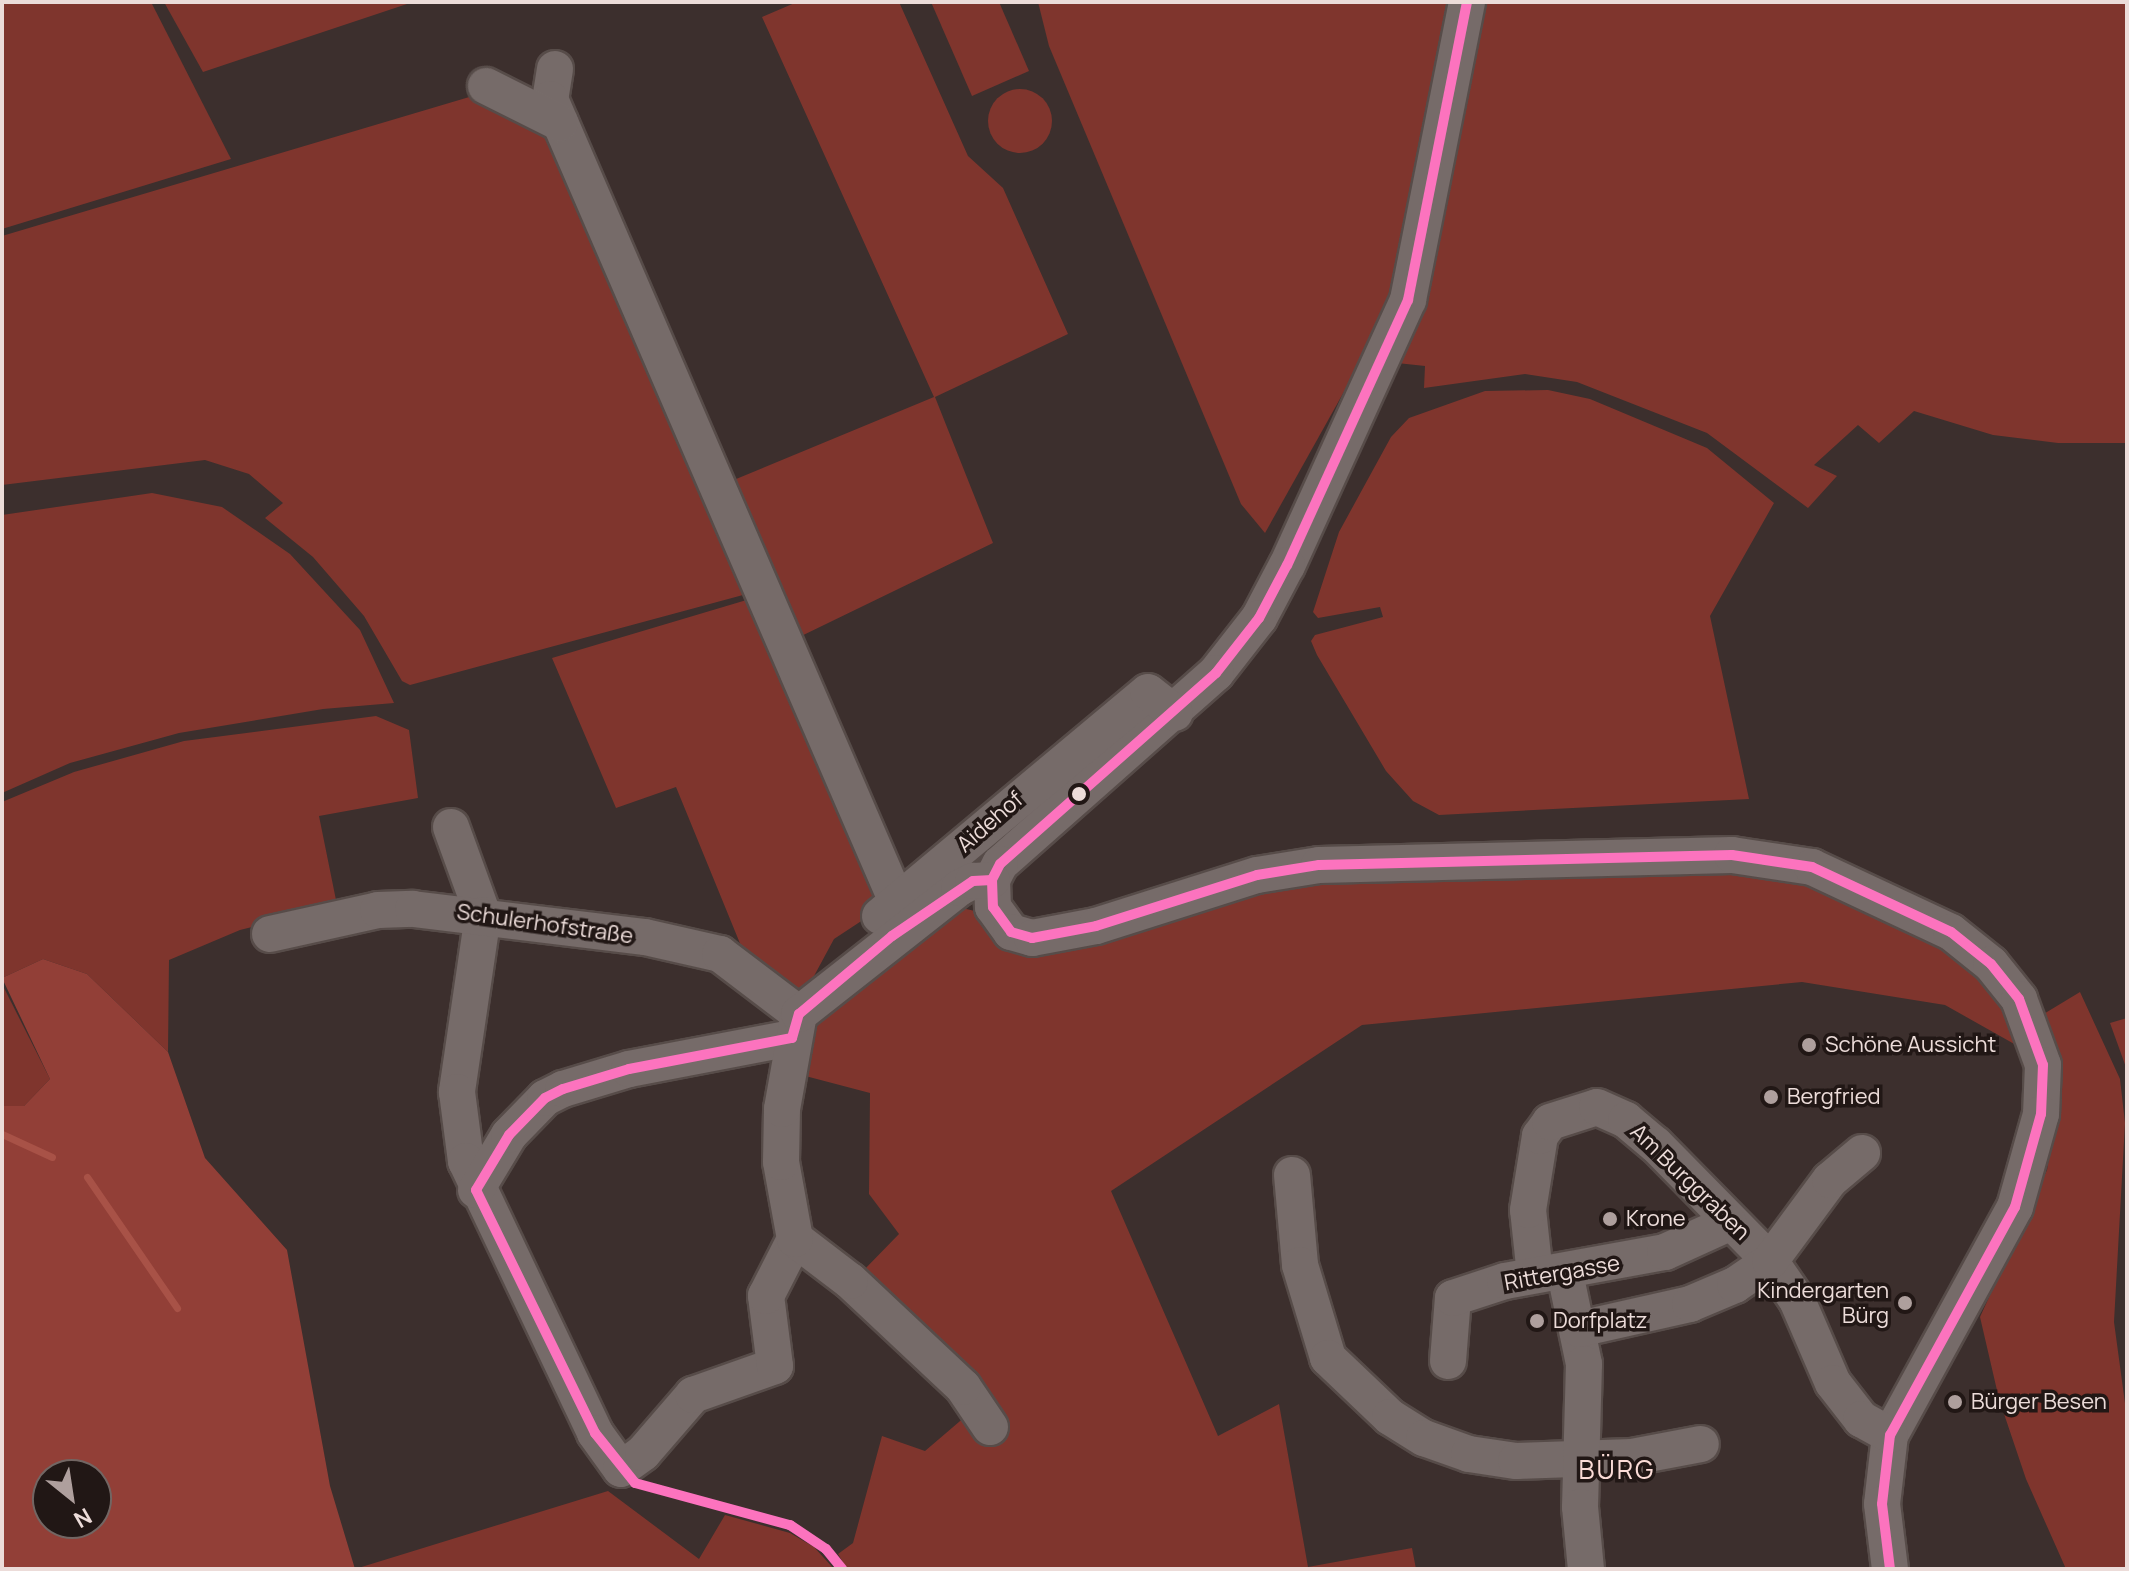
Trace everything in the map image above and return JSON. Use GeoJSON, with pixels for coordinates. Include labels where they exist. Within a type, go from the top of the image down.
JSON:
{"type":"FeatureCollection","features":[{"type":"Feature","properties":{"kind":"street"},"geometry":{"type":"LineString","coordinates":[[1467,2],[1447,83],[1422,238],[1390,348],[1259,618],[1238,649],[1175,713],[1000,864],[992,880],[999,921],[1011,932],[1032,938],[1096,926],[1257,875],[1319,865],[1732,855],[1812,867],[1951,932],[1991,964],[2019,999],[2043,1065],[2041,1114],[2015,1207],[1890,1435],[1882,1504],[1890,1569]]}},
{"type":"Feature","properties":{"kind":"street"},"geometry":{"type":"LineString","coordinates":[[560,123],[897,902]]}},
{"type":"Feature","properties":{"kind":"street","name":"Aidehof"},"geometry":{"type":"LineString","coordinates":[[830,988],[828,975],[843,946],[1148,692],[1175,713]]}},
{"type":"Feature","properties":{"kind":"street"},"geometry":{"type":"LineString","coordinates":[[451,827],[483,915],[457,1092],[458,1122],[476,1190],[595,1433],[621,1469],[643,1453],[693,1395],[775,1366],[766,1296],[795,1239],[781,1162],[796,1026]]}},
{"type":"Feature","properties":{"kind":"street"},"geometry":{"type":"LineString","coordinates":[[476,1190],[509,1135],[554,1093],[629,1069],[796,1026],[830,988],[959,888],[973,881],[992,880]]}},
{"type":"Feature","properties":{"kind":"street","name":"Schulerhofstraße"},"geometry":{"type":"LineString","coordinates":[[270,934],[378,910],[483,915],[645,937],[720,954],[796,1026]]}},
{"type":"Feature","properties":{"kind":"street","name":"Am Burggraben"},"geometry":{"type":"LineString","coordinates":[[1586,1569],[1582,1461],[1584,1364],[1579,1329],[1550,1274],[1528,1210],[1540,1136],[1550,1122],[1571,1112],[1597,1107],[1626,1120],[1655,1144],[1729,1223],[1770,1261],[1797,1300],[1833,1383],[1861,1419],[1890,1435]]}},
{"type":"Feature","properties":{"kind":"street"},"geometry":{"type":"LineString","coordinates":[[1579,1329],[1690,1304],[1735,1285],[1770,1261],[1830,1180],[1862,1153]]}},
{"type":"Feature","properties":{"kind":"street"},"geometry":{"type":"LineString","coordinates":[[1292,1175],[1300,1265],[1312,1316],[1328,1358],[1352,1385],[1413,1431],[1469,1454],[1516,1461],[1582,1461],[1701,1444]]}},
{"type":"Feature","properties":{"kind":"street","name":"Rittergasse"},"geometry":{"type":"LineString","coordinates":[[1448,1361],[1453,1298],[1550,1274],[1665,1252],[1729,1223]]}},
{"type":"Feature","properties":{"kind":"street"},"geometry":{"type":"LineString","coordinates":[[795,1239],[850,1281],[963,1387],[990,1427]]}},
{"type":"Feature","properties":{"kind":"shaded area"},"geometry":{"type":"Polygon","coordinates":[[[2,2],[151,2],[231,159],[2,229],[2,2]]]}},
{"type":"Feature","properties":{"kind":"shaded area"},"geometry":{"type":"Polygon","coordinates":[[[164,2],[413,2],[203,72],[164,2]]]}},
{"type":"Feature","properties":{"kind":"shaded area"},"geometry":{"type":"Polygon","coordinates":[[[797,2],[899,2],[968,156],[1003,188],[1068,334],[935,397],[993,543],[791,641],[724,484],[934,397],[762,17],[797,2]]]}},
{"type":"Feature","properties":{"kind":"shaded area"},"geometry":{"type":"Polygon","coordinates":[[[931,2],[999,2],[1029,71],[972,96],[931,2]]]}},
{"type":"Feature","properties":{"kind":"shaded area"},"geometry":{"type":"Polygon","coordinates":[[[1038,2],[1448,2],[1389,298],[1374,338],[1265,533],[1241,504],[1049,46],[1038,2]]]}},
{"type":"Feature","properties":{"kind":"shaded area"},"geometry":{"type":"Polygon","coordinates":[[[1480,2],[2127,2],[2127,443],[2058,443],[1993,435],[1914,411],[1879,443],[1858,425],[1814,465],[1837,476],[1808,508],[1707,433],[1577,382],[1525,374],[1424,388],[1425,366],[1397,363],[1480,2]]]}},
{"type":"Feature","properties":{"kind":"shaded area"},"geometry":{"type":"Polygon","coordinates":[[[1020,89],[1032,91],[1043,98],[1050,109],[1050,133],[1043,144],[1032,151],[1020,153],[1008,151],[997,144],[990,133],[988,121],[990,109],[997,98],[1008,91],[1020,89]]]}},
{"type":"Feature","properties":{"kind":"shaded area"},"geometry":{"type":"Polygon","coordinates":[[[476,95],[540,119],[754,580],[743,595],[410,685],[402,681],[364,616],[313,557],[265,518],[283,503],[249,474],[205,460],[2,485],[2,236],[476,95]]]}},
{"type":"Feature","properties":{"kind":"shaded area"},"geometry":{"type":"Polygon","coordinates":[[[1548,390],[1590,399],[1707,448],[1774,503],[1710,616],[1749,799],[1439,815],[1413,801],[1386,771],[1317,655],[1311,641],[1315,635],[1383,617],[1380,607],[1318,618],[1313,612],[1339,532],[1391,437],[1409,418],[1485,391],[1548,390]]]}},
{"type":"Feature","properties":{"kind":"shaded area"},"geometry":{"type":"Polygon","coordinates":[[[152,493],[222,507],[290,554],[360,630],[394,703],[323,709],[179,733],[70,763],[2,793],[2,515],[152,493]]]}},
{"type":"Feature","properties":{"kind":"shaded area"},"geometry":{"type":"Polygon","coordinates":[[[760,596],[883,878],[872,914],[834,939],[814,976],[796,991],[748,963],[676,787],[616,808],[552,658],[760,596]]]}},
{"type":"Feature","properties":{"kind":"shaded area"},"geometry":{"type":"Polygon","coordinates":[[[376,716],[409,730],[418,798],[319,816],[337,905],[240,930],[169,960],[168,1052],[87,974],[43,959],[2,978],[2,802],[74,772],[184,741],[376,716]]]}},
{"type":"Feature","properties":{"kind":"shaded area"},"geometry":{"type":"Polygon","coordinates":[[[1682,868],[1796,874],[1959,955],[2004,1000],[2032,1054],[1945,1005],[1802,982],[1362,1025],[1111,1191],[1218,1436],[1279,1404],[1308,1567],[1412,1548],[1416,1569],[847,1569],[838,1554],[853,1543],[882,1436],[925,1451],[987,1398],[861,1273],[899,1234],[869,1194],[870,1093],[794,1073],[800,1040],[958,907],[983,913],[995,930],[1262,883],[1682,868]]]}},
{"type":"Feature","properties":{"kind":"shaded area"},"geometry":{"type":"Polygon","coordinates":[[[43,959],[87,974],[168,1052],[205,1158],[287,1250],[330,1486],[355,1569],[2,1569],[2,1106],[24,1106],[50,1079],[2,978],[43,959]]]}},
{"type":"Feature","properties":{"kind":"shaded area"},"geometry":{"type":"Polygon","coordinates":[[[2,984],[50,1079],[24,1106],[2,1106],[2,984]]]}},
{"type":"Feature","properties":{"kind":"shaded area"},"geometry":{"type":"Polygon","coordinates":[[[2080,992],[2120,1079],[2125,1123],[2114,1322],[2127,1418],[2127,1569],[2066,1569],[2026,1479],[1999,1399],[1980,1317],[2047,1170],[2056,1114],[2042,1015],[2080,992]]]}},
{"type":"Feature","properties":{"kind":"shaded area"},"geometry":{"type":"Polygon","coordinates":[[[2127,1018],[2127,1070],[2110,1023],[2127,1018]]]}},
{"type":"Feature","properties":{"kind":"shaded area"},"geometry":{"type":"Polygon","coordinates":[[[608,1491],[699,1559],[725,1515],[790,1533],[814,1547],[834,1569],[355,1569],[608,1491]]]}},
{"type":"Feature","properties":{"kind":"waterway"},"geometry":{"type":"LineString","coordinates":[[2,1134],[52,1157]]}},
{"type":"Feature","properties":{"kind":"waterway"},"geometry":{"type":"LineString","coordinates":[[87,1177],[177,1308]]}},
{"type":"Feature","properties":{"kind":"transit line"},"geometry":{"type":"LineString","coordinates":[[1467,2],[1408,300],[1287,565],[1259,618],[1216,673],[1000,864],[992,880],[993,907],[1011,932],[1032,938],[1096,926],[1257,875],[1319,865],[1732,855],[1812,867],[1951,932],[1991,964],[2019,999],[2043,1065],[2041,1114],[2015,1207],[1890,1435],[1882,1504],[1890,1569]]}},
{"type":"Feature","properties":{"kind":"transit line"},"geometry":{"type":"LineString","coordinates":[[792,1038],[799,1014],[892,936],[973,881],[992,880]]}},
{"type":"Feature","properties":{"kind":"transit line"},"geometry":{"type":"LineString","coordinates":[[476,1190],[509,1135],[545,1098],[563,1089],[629,1069],[792,1038]]}},
{"type":"Feature","properties":{"kind":"transit line"},"geometry":{"type":"LineString","coordinates":[[476,1190],[595,1433],[635,1483],[790,1525],[826,1549],[842,1569]]}},
{"type":"Feature","properties":{"kind":"place","name":"Schöne Aussicht"},"geometry":{"type":"Point","coordinates":[1809,1045]}},
{"type":"Feature","properties":{"kind":"place","name":"Bergfried"},"geometry":{"type":"Point","coordinates":[1771,1097]}},
{"type":"Feature","properties":{"kind":"place","name":"Krone"},"geometry":{"type":"Point","coordinates":[1610,1219]}},
{"type":"Feature","properties":{"kind":"place","name":"Kindergarten Bürg"},"geometry":{"type":"Point","coordinates":[1905,1303]}},
{"type":"Feature","properties":{"kind":"place","name":"Dorfplatz"},"geometry":{"type":"Point","coordinates":[1537,1321]}},
{"type":"Feature","properties":{"kind":"place","name":"Bürger Besen"},"geometry":{"type":"Point","coordinates":[1955,1402]}},
{"type":"Feature","properties":{"kind":"district","name":"BÜRG"},"geometry":{"type":"Point","coordinates":[1617,1470]}}]}
